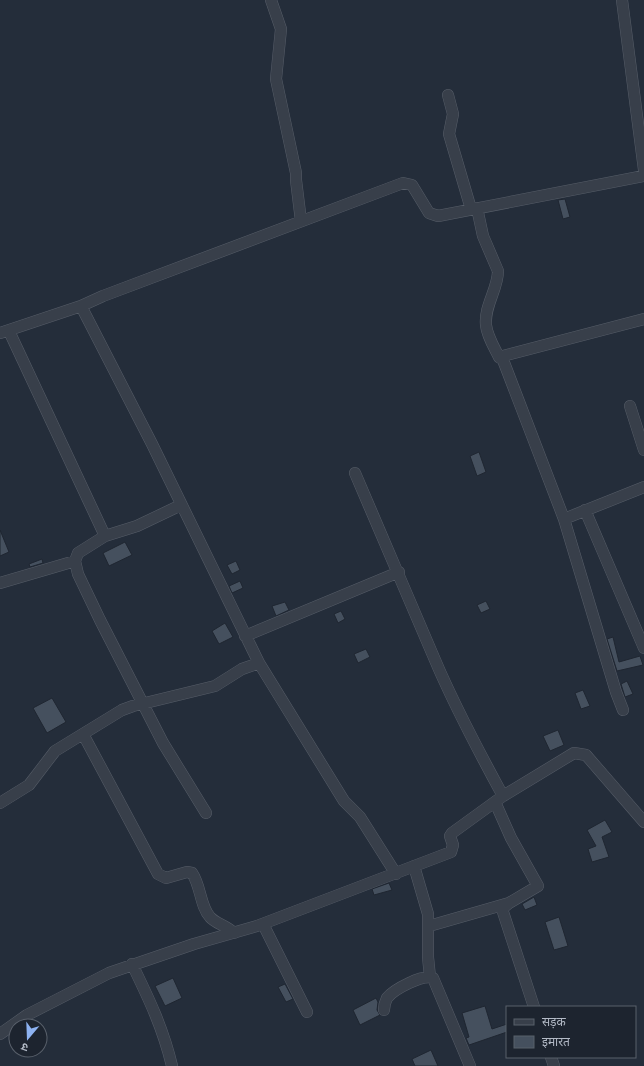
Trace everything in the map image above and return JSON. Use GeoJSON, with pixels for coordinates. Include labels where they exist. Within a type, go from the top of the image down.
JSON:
{"type":"FeatureCollection","features":[{"type":"Feature","properties":{"kind":"street"},"geometry":{"type":"LineString","coordinates":[[271,0],[281,29],[276,79],[296,173],[301,221]]}},
{"type":"Feature","properties":{"kind":"street"},"geometry":{"type":"LineString","coordinates":[[622,0],[644,170]]}},
{"type":"Feature","properties":{"kind":"street"},"geometry":{"type":"LineString","coordinates":[[448,95],[453,114],[449,134],[483,236],[498,271],[498,277],[488,307],[486,326],[499,357],[503,360],[564,519],[616,692],[623,710]]}},
{"type":"Feature","properties":{"kind":"street"},"geometry":{"type":"LineString","coordinates":[[105,536],[4,332],[81,306],[103,296],[403,183],[412,185],[425,208],[434,215],[474,209],[644,176]]}},
{"type":"Feature","properties":{"kind":"street"},"geometry":{"type":"LineString","coordinates":[[81,306],[152,444],[259,663],[344,801],[360,817],[396,874]]}},
{"type":"Feature","properties":{"kind":"street"},"geometry":{"type":"LineString","coordinates":[[499,357],[644,319]]}},
{"type":"Feature","properties":{"kind":"street"},"geometry":{"type":"LineString","coordinates":[[630,406],[644,450]]}},
{"type":"Feature","properties":{"kind":"street"},"geometry":{"type":"LineString","coordinates":[[355,473],[399,572],[435,661],[499,799],[511,838],[538,886],[508,903],[504,906],[502,913],[534,1006]]}},
{"type":"Feature","properties":{"kind":"street"},"geometry":{"type":"LineString","coordinates":[[564,519],[644,487]]}},
{"type":"Feature","properties":{"kind":"street"},"geometry":{"type":"LineString","coordinates":[[181,505],[137,526],[105,536],[78,553],[75,561],[78,574],[143,703],[164,743],[206,813]]}},
{"type":"Feature","properties":{"kind":"street"},"geometry":{"type":"LineString","coordinates":[[586,510],[644,648]]}},
{"type":"Feature","properties":{"kind":"street"},"geometry":{"type":"LineString","coordinates":[[0,584],[75,561]]}},
{"type":"Feature","properties":{"kind":"street"},"geometry":{"type":"LineString","coordinates":[[245,636],[399,572]]}},
{"type":"Feature","properties":{"kind":"street"},"geometry":{"type":"LineString","coordinates":[[0,803],[29,785],[55,751],[122,710],[143,703],[215,686],[242,669],[259,663]]}},
{"type":"Feature","properties":{"kind":"street"},"geometry":{"type":"LineString","coordinates":[[83,734],[158,874],[166,878],[187,872],[192,873],[207,913],[214,920],[226,926],[234,933]]}},
{"type":"Feature","properties":{"kind":"street"},"geometry":{"type":"LineString","coordinates":[[0,1034],[27,1015],[81,986],[132,964],[262,924],[353,888],[396,874],[451,852],[453,845],[451,834],[499,799],[574,753],[582,753],[644,822]]}},
{"type":"Feature","properties":{"kind":"street"},"geometry":{"type":"LineString","coordinates":[[414,866],[426,901],[429,926],[428,957],[430,977]]}},
{"type":"Feature","properties":{"kind":"street"},"geometry":{"type":"LineString","coordinates":[[429,926],[508,903]]}},
{"type":"Feature","properties":{"kind":"street"},"geometry":{"type":"LineString","coordinates":[[262,924],[307,1012]]}},
{"type":"Feature","properties":{"kind":"street"},"geometry":{"type":"LineString","coordinates":[[132,964],[160,1022],[172,1066]]}},
{"type":"Feature","properties":{"kind":"street"},"geometry":{"type":"LineString","coordinates":[[384,1010],[387,998],[392,993],[418,980],[430,977],[436,980],[470,1066]]}},
{"type":"Feature","properties":{"kind":"building"},"geometry":{"type":"Polygon","coordinates":[[[565,199],[570,217],[563,219],[558,200],[565,199]]]}},
{"type":"Feature","properties":{"kind":"building"},"geometry":{"type":"Polygon","coordinates":[[[479,452],[486,472],[477,476],[470,456],[479,452]]]}},
{"type":"Feature","properties":{"kind":"building"},"geometry":{"type":"Polygon","coordinates":[[[0,530],[9,552],[0,556],[0,530]]]}},
{"type":"Feature","properties":{"kind":"building"},"geometry":{"type":"Polygon","coordinates":[[[125,542],[132,555],[109,566],[103,553],[125,542]]]}},
{"type":"Feature","properties":{"kind":"building"},"geometry":{"type":"Polygon","coordinates":[[[42,559],[43,563],[30,567],[29,564],[42,559]]]}},
{"type":"Feature","properties":{"kind":"building"},"geometry":{"type":"Polygon","coordinates":[[[236,561],[240,570],[232,574],[227,565],[236,561]]]}},
{"type":"Feature","properties":{"kind":"building"},"geometry":{"type":"Polygon","coordinates":[[[240,581],[243,588],[232,593],[229,586],[240,581]]]}},
{"type":"Feature","properties":{"kind":"building"},"geometry":{"type":"Polygon","coordinates":[[[486,601],[490,609],[481,613],[477,605],[486,601]]]}},
{"type":"Feature","properties":{"kind":"building"},"geometry":{"type":"Polygon","coordinates":[[[285,602],[289,610],[276,616],[272,606],[285,602]]]}},
{"type":"Feature","properties":{"kind":"building"},"geometry":{"type":"Polygon","coordinates":[[[341,611],[345,619],[338,623],[334,614],[341,611]]]}},
{"type":"Feature","properties":{"kind":"building"},"geometry":{"type":"Polygon","coordinates":[[[225,623],[233,637],[219,644],[212,631],[225,623]]]}},
{"type":"Feature","properties":{"kind":"building"},"geometry":{"type":"Polygon","coordinates":[[[613,637],[619,662],[640,656],[643,665],[617,671],[607,639],[613,637]]]}},
{"type":"Feature","properties":{"kind":"building"},"geometry":{"type":"Polygon","coordinates":[[[366,649],[370,657],[358,663],[354,654],[366,649]]]}},
{"type":"Feature","properties":{"kind":"building"},"geometry":{"type":"Polygon","coordinates":[[[627,681],[633,694],[625,697],[621,684],[627,681]]]}},
{"type":"Feature","properties":{"kind":"building"},"geometry":{"type":"Polygon","coordinates":[[[583,690],[590,706],[581,709],[575,693],[583,690]]]}},
{"type":"Feature","properties":{"kind":"building"},"geometry":{"type":"Polygon","coordinates":[[[52,698],[66,722],[47,733],[33,708],[52,698]]]}},
{"type":"Feature","properties":{"kind":"building"},"geometry":{"type":"Polygon","coordinates":[[[558,730],[564,745],[550,751],[543,736],[558,730]]]}},
{"type":"Feature","properties":{"kind":"building"},"geometry":{"type":"Polygon","coordinates":[[[605,820],[612,832],[602,837],[609,857],[592,862],[588,849],[596,846],[587,830],[605,820]]]}},
{"type":"Feature","properties":{"kind":"building"},"geometry":{"type":"Polygon","coordinates":[[[389,883],[392,890],[374,895],[372,889],[389,883]]]}},
{"type":"Feature","properties":{"kind":"building"},"geometry":{"type":"Polygon","coordinates":[[[534,897],[537,905],[525,910],[522,904],[534,897]]]}},
{"type":"Feature","properties":{"kind":"building"},"geometry":{"type":"Polygon","coordinates":[[[559,917],[568,946],[554,950],[545,922],[559,917]]]}},
{"type":"Feature","properties":{"kind":"building"},"geometry":{"type":"Polygon","coordinates":[[[173,978],[182,998],[165,1006],[155,986],[173,978]]]}},
{"type":"Feature","properties":{"kind":"building"},"geometry":{"type":"Polygon","coordinates":[[[285,984],[293,999],[286,1002],[278,987],[285,984]]]}},
{"type":"Feature","properties":{"kind":"building"},"geometry":{"type":"Polygon","coordinates":[[[376,998],[378,1002],[377,1010],[380,1015],[360,1025],[353,1010],[376,998]]]}},
{"type":"Feature","properties":{"kind":"building"},"geometry":{"type":"Polygon","coordinates":[[[485,1006],[492,1029],[506,1024],[506,1032],[469,1045],[466,1038],[469,1037],[462,1013],[485,1006]]]}},
{"type":"Feature","properties":{"kind":"building"},"geometry":{"type":"Polygon","coordinates":[[[431,1050],[438,1066],[415,1066],[412,1059],[431,1050]]]}}]}
